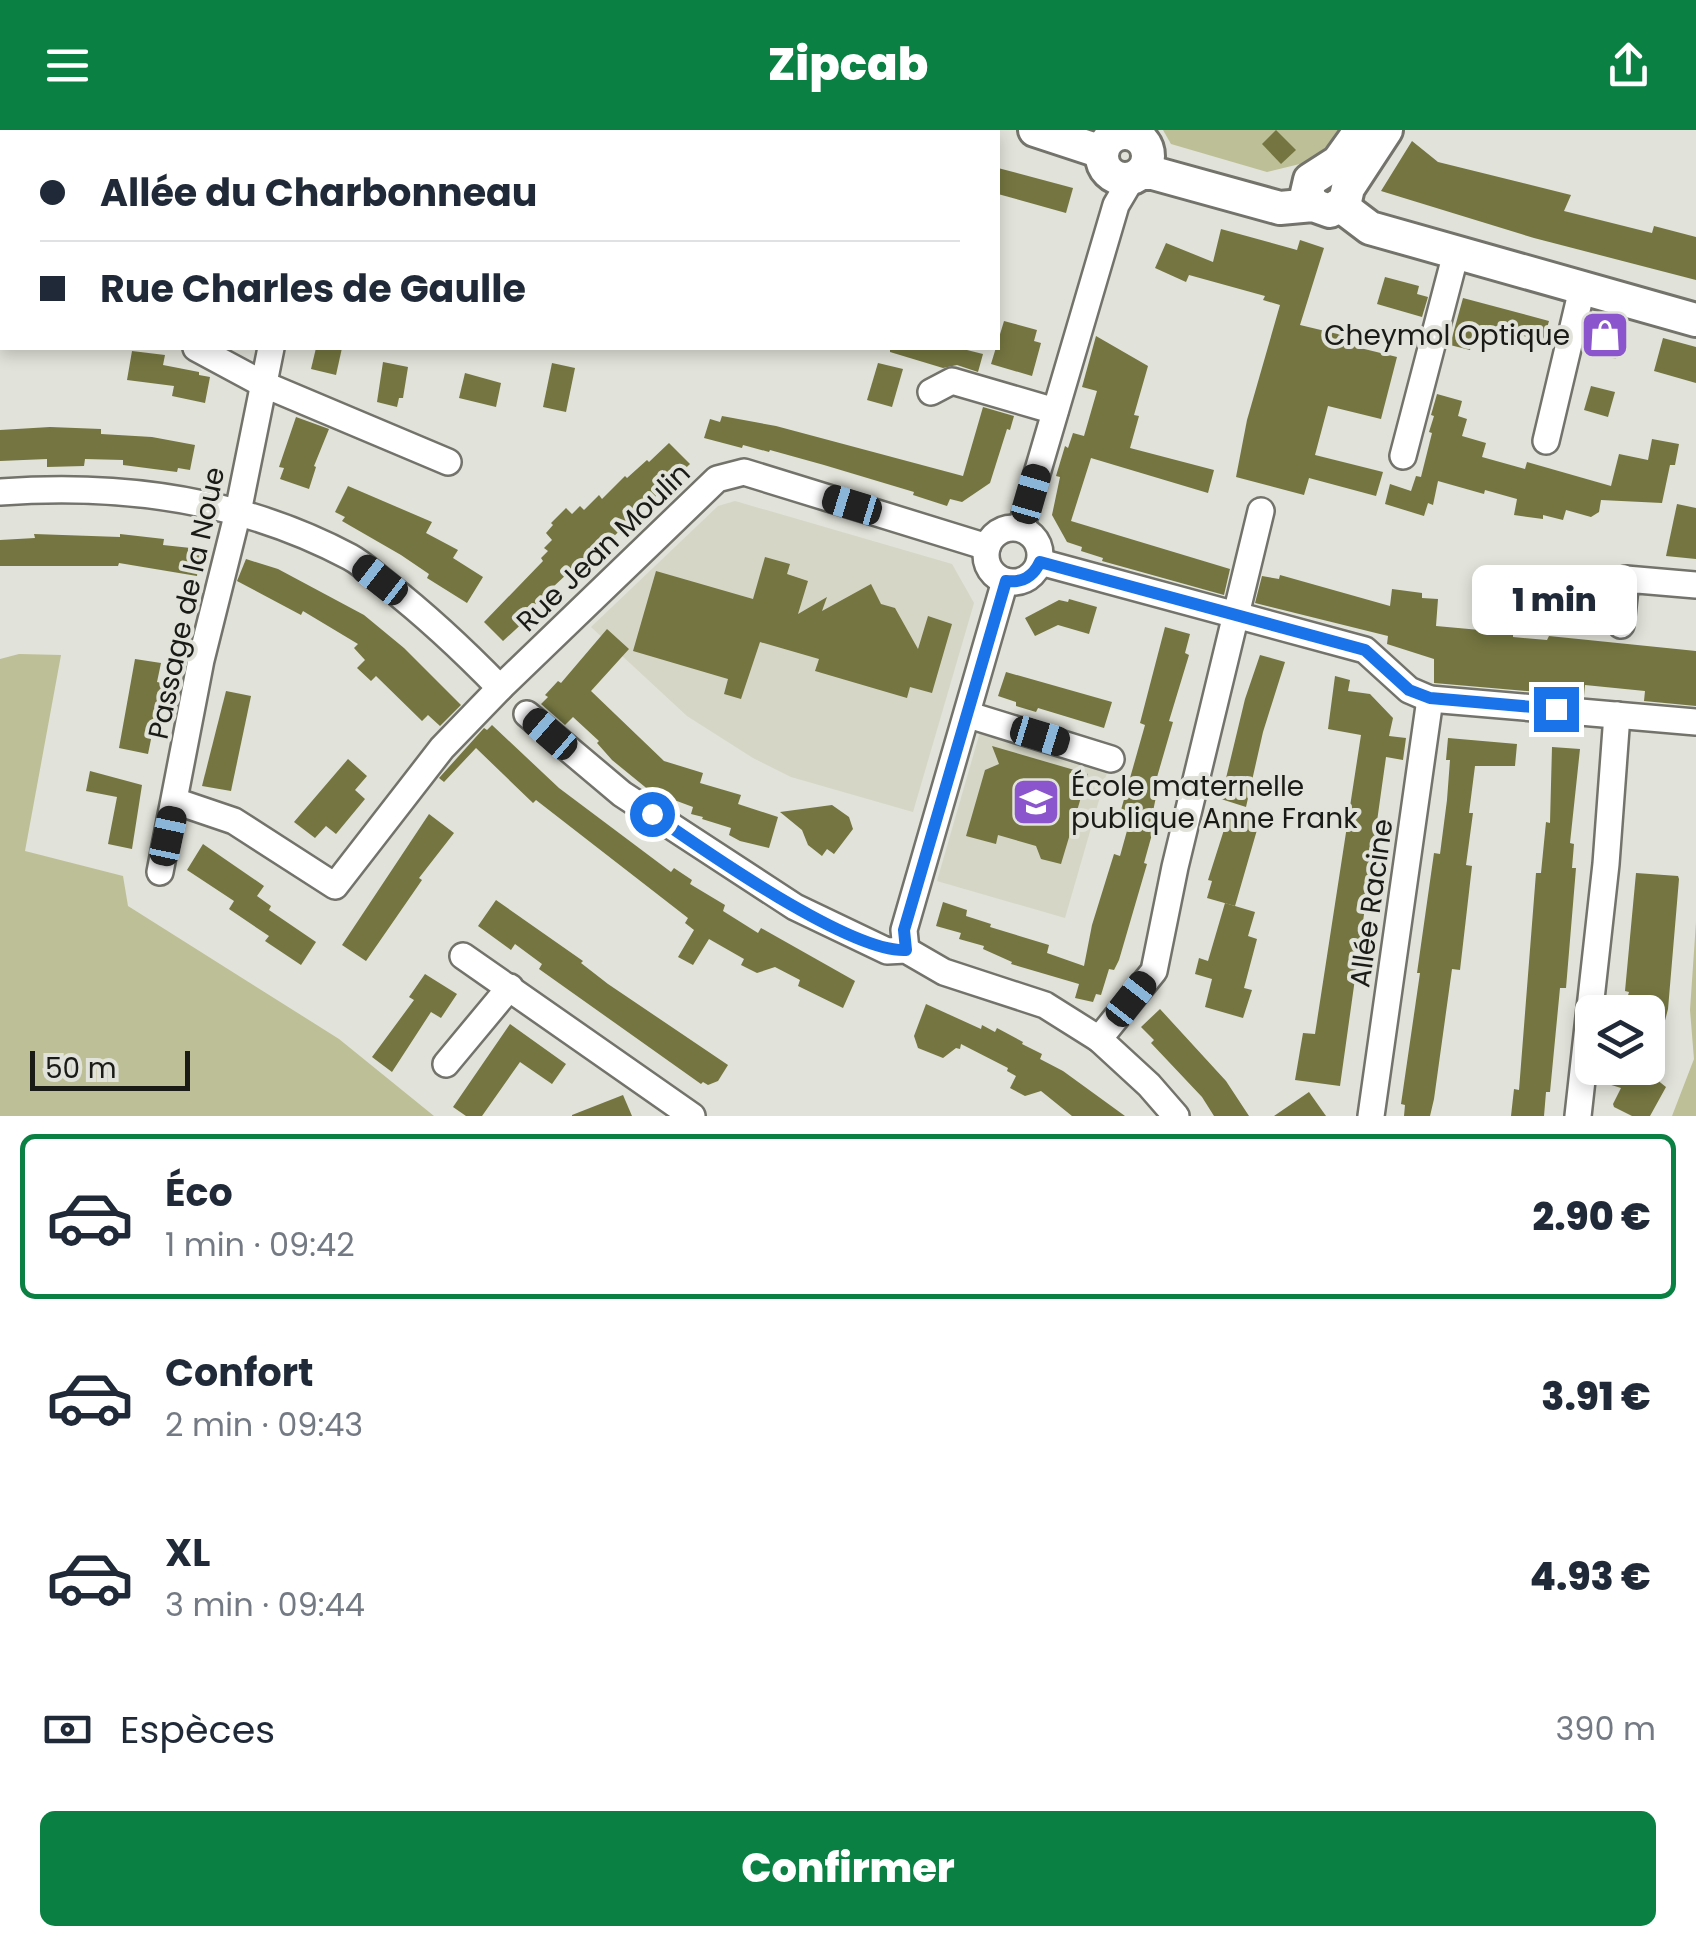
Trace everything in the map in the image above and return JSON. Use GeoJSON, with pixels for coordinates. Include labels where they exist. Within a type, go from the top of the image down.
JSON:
{"type":"FeatureCollection","features":[{"type":"Feature","properties":{"kind":"street"},"geometry":{"type":"LineString","coordinates":[[1034,130],[1127,163],[1178,165],[1275,187],[1327,191],[1370,228],[1696,320]]}},
{"type":"Feature","properties":{"kind":"street"},"geometry":{"type":"LineString","coordinates":[[1327,191],[1338,162],[1360,130]]}},
{"type":"Feature","properties":{"kind":"street"},"geometry":{"type":"LineString","coordinates":[[1327,191],[1386,130]]}},
{"type":"Feature","properties":{"kind":"street"},"geometry":{"type":"LineString","coordinates":[[1021,528],[1127,163]]}},
{"type":"Feature","properties":{"kind":"street"},"geometry":{"type":"LineString","coordinates":[[1402,456],[1456,253]]}},
{"type":"Feature","properties":{"kind":"street"},"geometry":{"type":"LineString","coordinates":[[1546,441],[1582,288]]}},
{"type":"Feature","properties":{"kind":"street"},"geometry":{"type":"LineString","coordinates":[[200,350],[263,384],[448,462]]}},
{"type":"Feature","properties":{"kind":"street","name":"Passage de la Noue"},"geometry":{"type":"LineString","coordinates":[[160,872],[201,660],[238,512],[272,350]]}},
{"type":"Feature","properties":{"kind":"street"},"geometry":{"type":"LineString","coordinates":[[930,392],[952,381],[1056,411]]}},
{"type":"Feature","properties":{"kind":"street","name":"Rue Jean Moulin"},"geometry":{"type":"LineString","coordinates":[[175,801],[234,820],[336,886],[442,748],[716,479],[744,472],[987,547]]}},
{"type":"Feature","properties":{"kind":"street"},"geometry":{"type":"LineString","coordinates":[[0,492],[101,489],[175,496],[238,512],[352,558],[437,624],[500,688]]}},
{"type":"Feature","properties":{"kind":"street"},"geometry":{"type":"LineString","coordinates":[[1099,1039],[1154,970],[1261,512]]}},
{"type":"Feature","properties":{"kind":"street"},"geometry":{"type":"LineString","coordinates":[[1021,528],[1039,545],[1040,562],[1030,576],[1006,581],[992,572],[987,547],[990,539],[1004,529],[1021,528]]}},
{"type":"Feature","properties":{"kind":"street"},"geometry":{"type":"LineString","coordinates":[[1040,562],[1365,650],[1409,690],[1430,698],[1696,722]]}},
{"type":"Feature","properties":{"kind":"street"},"geometry":{"type":"LineString","coordinates":[[1621,625],[1626,579],[1696,584]]}},
{"type":"Feature","properties":{"kind":"street"},"geometry":{"type":"LineString","coordinates":[[906,950],[904,930],[1006,581]]}},
{"type":"Feature","properties":{"kind":"street","name":"Allée Racine"},"geometry":{"type":"LineString","coordinates":[[1371,1116],[1430,698]]}},
{"type":"Feature","properties":{"kind":"street"},"geometry":{"type":"LineString","coordinates":[[526,714],[622,794],[795,906],[887,951],[906,950],[944,972],[1045,1005],[1099,1039],[1176,1116]]}},
{"type":"Feature","properties":{"kind":"street"},"geometry":{"type":"LineString","coordinates":[[969,715],[1112,758]]}},
{"type":"Feature","properties":{"kind":"street"},"geometry":{"type":"LineString","coordinates":[[1578,1116],[1606,864],[1617,715]]}},
{"type":"Feature","properties":{"kind":"street"},"geometry":{"type":"LineString","coordinates":[[463,956],[692,1116]]}},
{"type":"Feature","properties":{"kind":"street"},"geometry":{"type":"LineString","coordinates":[[446,1064],[510,987]]}},
{"type":"Feature","properties":{"kind":"shaded area"},"geometry":{"type":"Polygon","coordinates":[[[735,501],[952,564],[974,603],[913,812],[791,777],[753,758],[687,716],[591,627],[718,506],[735,501]]]}},
{"type":"Feature","properties":{"kind":"shaded area"},"geometry":{"type":"Polygon","coordinates":[[[980,732],[1108,769],[1065,918],[937,881],[980,732]]]}},
{"type":"Feature","properties":{"kind":"green space"},"geometry":{"type":"Polygon","coordinates":[[[1163,130],[1342,130],[1312,161],[1267,172],[1171,144],[1163,130]]]}},
{"type":"Feature","properties":{"kind":"green space"},"geometry":{"type":"Polygon","coordinates":[[[19,654],[61,655],[25,851],[123,876],[128,906],[339,1039],[434,1116],[0,1116],[0,659],[19,654]]]}},
{"type":"Feature","properties":{"kind":"green space"},"geometry":{"type":"Polygon","coordinates":[[[1696,922],[1696,1116],[1672,1116],[1694,1059],[1690,1010],[1696,922]]]}},
{"type":"Feature","properties":{"kind":"building"},"geometry":{"type":"Polygon","coordinates":[[[1276,130],[1296,150],[1281,164],[1262,144],[1276,130]]]}},
{"type":"Feature","properties":{"kind":"building"},"geometry":{"type":"Polygon","coordinates":[[[1412,141],[1438,162],[1571,195],[1564,211],[1652,233],[1654,226],[1696,237],[1696,280],[1534,238],[1381,191],[1412,141]]]}},
{"type":"Feature","properties":{"kind":"building"},"geometry":{"type":"Polygon","coordinates":[[[1000,169],[1073,188],[1066,213],[1000,195],[1000,169]]]}},
{"type":"Feature","properties":{"kind":"building"},"geometry":{"type":"Polygon","coordinates":[[[1221,229],[1297,250],[1300,240],[1324,248],[1300,325],[1346,336],[1344,344],[1397,357],[1381,419],[1328,406],[1315,455],[1383,472],[1376,496],[1309,478],[1304,495],[1236,477],[1247,420],[1280,305],[1263,300],[1265,296],[1189,275],[1186,282],[1155,268],[1166,243],[1213,262],[1221,229]]]}},
{"type":"Feature","properties":{"kind":"building"},"geometry":{"type":"Polygon","coordinates":[[[1385,277],[1419,286],[1417,294],[1428,297],[1422,317],[1377,304],[1385,277]]]}},
{"type":"Feature","properties":{"kind":"building"},"geometry":{"type":"Polygon","coordinates":[[[1463,298],[1549,321],[1545,335],[1542,341],[1509,332],[1507,339],[1475,330],[1470,350],[1450,345],[1463,298]]]}},
{"type":"Feature","properties":{"kind":"building"},"geometry":{"type":"Polygon","coordinates":[[[1592,318],[1625,326],[1616,359],[1584,351],[1592,318]]]}},
{"type":"Feature","properties":{"kind":"building"},"geometry":{"type":"Polygon","coordinates":[[[1004,321],[1037,330],[1034,341],[1041,343],[1032,376],[991,364],[995,350],[1000,350],[1004,321]]]}},
{"type":"Feature","properties":{"kind":"building"},"geometry":{"type":"Polygon","coordinates":[[[1096,336],[1148,366],[1134,415],[1139,416],[1130,448],[1214,470],[1208,493],[1091,458],[1071,521],[1230,569],[1224,595],[1102,561],[1103,558],[1067,542],[1052,515],[1060,477],[1056,476],[1065,446],[1068,448],[1073,433],[1084,436],[1097,391],[1082,387],[1096,336]]]}},
{"type":"Feature","properties":{"kind":"building"},"geometry":{"type":"Polygon","coordinates":[[[1663,338],[1696,347],[1696,383],[1654,371],[1663,338]]]}},
{"type":"Feature","properties":{"kind":"building"},"geometry":{"type":"Polygon","coordinates":[[[316,350],[342,350],[336,375],[311,369],[316,350]]]}},
{"type":"Feature","properties":{"kind":"building"},"geometry":{"type":"Polygon","coordinates":[[[967,350],[983,354],[978,372],[957,365],[943,368],[890,352],[967,350]]]}},
{"type":"Feature","properties":{"kind":"building"},"geometry":{"type":"Polygon","coordinates":[[[132,351],[165,355],[163,365],[210,377],[205,403],[172,396],[174,386],[127,380],[132,351]]]}},
{"type":"Feature","properties":{"kind":"building"},"geometry":{"type":"Polygon","coordinates":[[[383,362],[408,367],[403,398],[399,398],[397,407],[377,402],[383,362]]]}},
{"type":"Feature","properties":{"kind":"building"},"geometry":{"type":"Polygon","coordinates":[[[552,363],[575,368],[566,412],[543,407],[552,363]]]}},
{"type":"Feature","properties":{"kind":"building"},"geometry":{"type":"Polygon","coordinates":[[[878,363],[903,369],[892,407],[867,400],[878,363]]]}},
{"type":"Feature","properties":{"kind":"building"},"geometry":{"type":"Polygon","coordinates":[[[465,373],[501,383],[496,407],[459,398],[465,373]]]}},
{"type":"Feature","properties":{"kind":"building"},"geometry":{"type":"Polygon","coordinates":[[[1591,386],[1615,392],[1608,417],[1584,410],[1591,386]]]}},
{"type":"Feature","properties":{"kind":"building"},"geometry":{"type":"Polygon","coordinates":[[[1437,394],[1462,401],[1458,416],[1467,419],[1462,436],[1486,443],[1482,457],[1525,469],[1527,462],[1611,486],[1619,454],[1648,460],[1652,439],[1679,444],[1662,503],[1601,500],[1599,512],[1591,517],[1566,510],[1563,520],[1543,515],[1543,519],[1514,515],[1517,499],[1438,481],[1433,505],[1428,503],[1424,516],[1385,504],[1390,484],[1411,491],[1416,476],[1421,477],[1437,394]]]}},
{"type":"Feature","properties":{"kind":"building"},"geometry":{"type":"Polygon","coordinates":[[[983,407],[1014,416],[1010,430],[1007,429],[990,483],[962,502],[950,499],[947,506],[824,465],[704,438],[710,419],[720,422],[722,416],[776,426],[963,476],[983,407]]]}},
{"type":"Feature","properties":{"kind":"building"},"geometry":{"type":"Polygon","coordinates":[[[296,417],[329,429],[309,489],[280,479],[284,468],[279,467],[296,417]]]}},
{"type":"Feature","properties":{"kind":"building"},"geometry":{"type":"Polygon","coordinates":[[[101,429],[101,434],[195,445],[190,470],[123,465],[123,460],[85,459],[84,466],[47,467],[47,459],[0,461],[0,430],[101,429]]]}},
{"type":"Feature","properties":{"kind":"building"},"geometry":{"type":"Polygon","coordinates":[[[669,443],[690,464],[572,576],[568,573],[538,601],[528,618],[503,641],[484,622],[543,561],[541,558],[548,551],[544,548],[552,540],[546,533],[551,523],[566,508],[572,514],[580,506],[584,510],[599,495],[602,499],[669,443]]]}},
{"type":"Feature","properties":{"kind":"building"},"geometry":{"type":"Polygon","coordinates":[[[348,486],[432,522],[426,533],[458,550],[453,558],[483,577],[467,603],[427,578],[429,574],[401,555],[342,521],[345,517],[335,512],[348,486]]]}},
{"type":"Feature","properties":{"kind":"building"},"geometry":{"type":"Polygon","coordinates":[[[1677,504],[1696,508],[1696,559],[1666,556],[1677,504]]]}},
{"type":"Feature","properties":{"kind":"building"},"geometry":{"type":"Polygon","coordinates":[[[34,534],[120,534],[164,539],[163,545],[200,549],[197,576],[119,563],[0,566],[0,540],[35,538],[34,534]]]}},
{"type":"Feature","properties":{"kind":"building"},"geometry":{"type":"Polygon","coordinates":[[[765,557],[790,564],[787,574],[808,581],[798,614],[827,597],[822,611],[871,584],[881,604],[895,608],[918,649],[928,616],[952,624],[932,693],[910,687],[907,698],[815,671],[819,659],[760,642],[741,699],[724,694],[728,679],[633,651],[656,571],[753,599],[765,557]]]}},
{"type":"Feature","properties":{"kind":"building"},"geometry":{"type":"Polygon","coordinates":[[[246,559],[278,569],[364,615],[404,648],[461,705],[440,726],[428,715],[422,721],[376,676],[371,681],[357,668],[365,660],[354,648],[358,644],[303,611],[301,615],[237,581],[246,559]]]}},
{"type":"Feature","properties":{"kind":"building"},"geometry":{"type":"Polygon","coordinates":[[[1280,575],[1390,606],[1392,589],[1422,593],[1422,598],[1438,599],[1436,626],[1513,633],[1513,637],[1547,640],[1549,636],[1696,651],[1696,706],[1644,701],[1645,691],[1585,685],[1584,696],[1434,683],[1434,659],[1387,644],[1388,636],[1255,603],[1262,576],[1279,579],[1280,575]]]}},
{"type":"Feature","properties":{"kind":"building"},"geometry":{"type":"Polygon","coordinates":[[[1059,600],[1097,607],[1089,634],[1058,625],[1035,636],[1025,618],[1059,600]]]}},
{"type":"Feature","properties":{"kind":"building"},"geometry":{"type":"Polygon","coordinates":[[[1165,627],[1190,634],[1185,653],[1189,655],[1153,791],[1157,792],[1150,826],[1154,827],[1144,863],[1147,864],[1119,960],[1114,970],[1109,969],[1101,995],[1096,994],[1093,1002],[1075,998],[1079,984],[1011,964],[983,949],[984,946],[959,939],[961,933],[936,926],[943,902],[967,910],[966,916],[991,924],[990,927],[1049,945],[1047,953],[1084,966],[1114,854],[1120,856],[1130,820],[1119,817],[1145,725],[1140,723],[1165,627]]]}},
{"type":"Feature","properties":{"kind":"building"},"geometry":{"type":"Polygon","coordinates":[[[607,629],[629,649],[591,691],[664,761],[703,773],[700,783],[741,795],[738,804],[778,817],[769,848],[740,841],[729,835],[731,828],[691,814],[693,807],[650,791],[612,760],[599,741],[573,717],[565,725],[541,704],[607,629]]]}},
{"type":"Feature","properties":{"kind":"building"},"geometry":{"type":"Polygon","coordinates":[[[1260,655],[1285,662],[1263,732],[1246,807],[1221,799],[1260,655]]]}},
{"type":"Feature","properties":{"kind":"building"},"geometry":{"type":"Polygon","coordinates":[[[135,659],[161,663],[157,682],[170,685],[167,701],[159,700],[148,754],[119,748],[135,659]]]}},
{"type":"Feature","properties":{"kind":"building"},"geometry":{"type":"Polygon","coordinates":[[[1006,672],[1112,702],[1104,728],[1038,708],[1036,712],[1016,706],[1016,702],[998,696],[1006,672]]]}},
{"type":"Feature","properties":{"kind":"building"},"geometry":{"type":"Polygon","coordinates":[[[1335,676],[1350,680],[1348,691],[1370,694],[1393,718],[1389,736],[1406,738],[1403,760],[1386,757],[1340,1086],[1295,1080],[1303,1033],[1315,1034],[1361,735],[1328,729],[1335,676]]]}},
{"type":"Feature","properties":{"kind":"building"},"geometry":{"type":"Polygon","coordinates":[[[226,691],[251,696],[231,791],[202,786],[226,691]]]}},
{"type":"Feature","properties":{"kind":"building"},"geometry":{"type":"Polygon","coordinates":[[[492,725],[559,788],[671,872],[674,868],[692,880],[690,884],[725,905],[723,911],[758,933],[761,928],[855,981],[843,1008],[798,986],[800,980],[775,967],[757,973],[741,965],[744,959],[709,939],[693,965],[678,957],[694,930],[685,923],[688,918],[536,800],[533,803],[476,748],[444,782],[439,778],[484,728],[492,725]]]}},
{"type":"Feature","properties":{"kind":"building"},"geometry":{"type":"Polygon","coordinates":[[[1448,738],[1517,744],[1515,766],[1475,766],[1466,865],[1472,866],[1460,970],[1452,969],[1434,1099],[1430,1116],[1404,1116],[1405,1105],[1401,1104],[1417,973],[1434,853],[1440,854],[1447,800],[1448,738]]]}},
{"type":"Feature","properties":{"kind":"building"},"geometry":{"type":"Polygon","coordinates":[[[992,746],[1088,774],[1061,864],[1041,859],[1036,846],[998,835],[996,844],[966,836],[985,770],[999,764],[992,746]]]}},
{"type":"Feature","properties":{"kind":"building"},"geometry":{"type":"Polygon","coordinates":[[[1552,747],[1580,749],[1570,843],[1574,844],[1572,868],[1576,868],[1566,988],[1560,988],[1544,1116],[1511,1116],[1514,1089],[1519,1090],[1536,873],[1541,873],[1546,822],[1550,823],[1552,747]]]}},
{"type":"Feature","properties":{"kind":"building"},"geometry":{"type":"Polygon","coordinates":[[[348,759],[367,776],[355,790],[365,799],[336,834],[326,826],[315,838],[294,822],[348,759]]]}},
{"type":"Feature","properties":{"kind":"building"},"geometry":{"type":"Polygon","coordinates":[[[90,771],[142,785],[132,849],[108,844],[117,797],[86,791],[90,771]]]}},
{"type":"Feature","properties":{"kind":"building"},"geometry":{"type":"Polygon","coordinates":[[[832,805],[849,817],[853,829],[834,854],[827,849],[822,856],[808,845],[802,830],[780,812],[832,805]]]}},
{"type":"Feature","properties":{"kind":"building"},"geometry":{"type":"Polygon","coordinates":[[[429,814],[454,833],[419,878],[422,880],[366,961],[342,945],[429,814]]]}},
{"type":"Feature","properties":{"kind":"building"},"geometry":{"type":"Polygon","coordinates":[[[1229,814],[1259,823],[1235,906],[1207,898],[1212,881],[1208,880],[1229,814]]]}},
{"type":"Feature","properties":{"kind":"building"},"geometry":{"type":"Polygon","coordinates":[[[203,844],[264,886],[257,896],[271,906],[269,910],[316,942],[301,965],[265,941],[269,936],[229,909],[234,901],[187,870],[203,844]]]}},
{"type":"Feature","properties":{"kind":"building"},"geometry":{"type":"Polygon","coordinates":[[[1636,873],[1678,876],[1665,1021],[1665,995],[1628,995],[1625,991],[1636,873]]]}},
{"type":"Feature","properties":{"kind":"building"},"geometry":{"type":"Polygon","coordinates":[[[496,900],[583,961],[608,984],[728,1065],[718,1081],[701,1084],[539,969],[542,964],[515,944],[511,950],[478,926],[496,900]]]}},
{"type":"Feature","properties":{"kind":"building"},"geometry":{"type":"Polygon","coordinates":[[[1225,903],[1255,912],[1248,936],[1257,939],[1244,988],[1252,990],[1243,1018],[1205,1007],[1212,979],[1195,974],[1199,958],[1208,961],[1225,903]]]}},
{"type":"Feature","properties":{"kind":"building"},"geometry":{"type":"Polygon","coordinates":[[[425,974],[457,994],[441,1018],[431,1012],[392,1072],[372,1057],[414,1000],[409,997],[425,974]]]}},
{"type":"Feature","properties":{"kind":"building"},"geometry":{"type":"Polygon","coordinates":[[[926,1004],[981,1029],[982,1025],[995,1032],[997,1028],[1023,1042],[1042,1054],[1040,1059],[1125,1116],[1072,1116],[1041,1091],[1025,1096],[1010,1088],[1016,1076],[1008,1068],[961,1044],[960,1049],[943,1058],[918,1048],[914,1036],[926,1004]]]}},
{"type":"Feature","properties":{"kind":"building"},"geometry":{"type":"Polygon","coordinates":[[[1160,1009],[1226,1081],[1249,1116],[1214,1116],[1202,1097],[1151,1043],[1154,1040],[1141,1027],[1160,1009]]]}},
{"type":"Feature","properties":{"kind":"building"},"geometry":{"type":"Polygon","coordinates":[[[510,1024],[566,1064],[552,1084],[520,1062],[482,1116],[466,1116],[453,1107],[510,1024]]]}},
{"type":"Feature","properties":{"kind":"building"},"geometry":{"type":"Polygon","coordinates":[[[1611,1085],[1666,1087],[1650,1116],[1632,1116],[1614,1107],[1621,1088],[1611,1085]]]}},
{"type":"Feature","properties":{"kind":"building"},"geometry":{"type":"Polygon","coordinates":[[[1309,1092],[1326,1116],[1274,1116],[1309,1092]]]}},
{"type":"Feature","properties":{"kind":"building"},"geometry":{"type":"Polygon","coordinates":[[[623,1095],[632,1116],[572,1116],[572,1115],[623,1095]]]}},
{"type":"Feature","properties":{"kind":"place","name":"Cheymol Optique"},"geometry":{"type":"Point","coordinates":[1605,335]}},
{"type":"Feature","properties":{"kind":"place","name":"École maternelle publique Anne Frank"},"geometry":{"type":"Point","coordinates":[1036,802]}},
{"type":"Feature","properties":{"kind":"route"},"geometry":{"type":"LineString","coordinates":[[652,814],[795,906],[887,951],[906,950],[904,930],[1006,581],[1030,576],[1040,562],[1365,650],[1409,690],[1430,698],[1556,709]]}}]}
